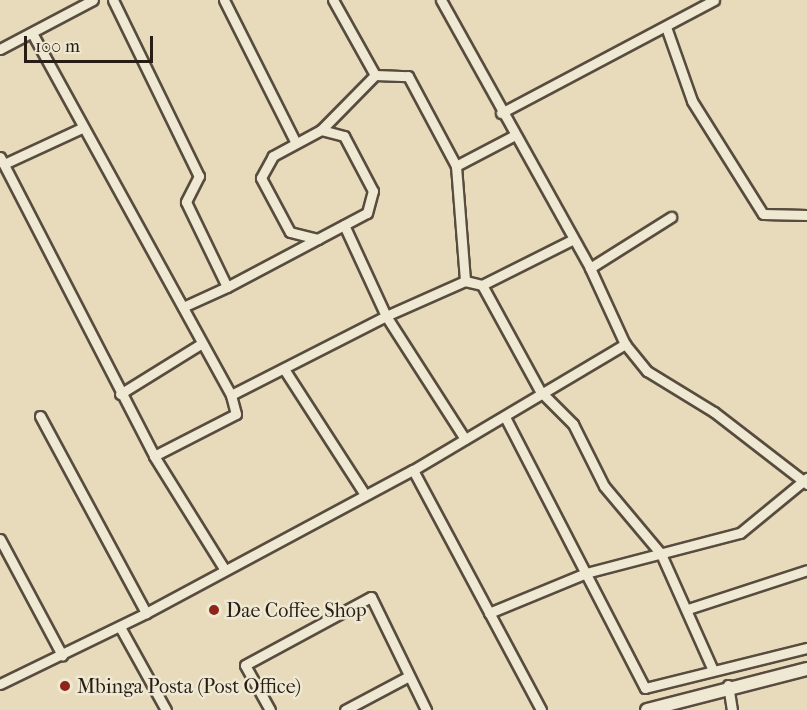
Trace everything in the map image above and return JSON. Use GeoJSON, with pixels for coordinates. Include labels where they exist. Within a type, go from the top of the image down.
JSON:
{"type":"FeatureCollection","features":[{"type":"Feature","properties":{"kind":"main road"},"geometry":{"type":"LineString","coordinates":[[647,710],[728,685],[807,669]]}},
{"type":"Feature","properties":{"kind":"street"},"geometry":{"type":"LineString","coordinates":[[0,49],[93,0]]}},
{"type":"Feature","properties":{"kind":"street"},"geometry":{"type":"LineString","coordinates":[[113,0],[199,176],[186,202],[227,287]]}},
{"type":"Feature","properties":{"kind":"street"},"geometry":{"type":"LineString","coordinates":[[224,0],[296,143]]}},
{"type":"Feature","properties":{"kind":"street"},"geometry":{"type":"LineString","coordinates":[[333,0],[375,75]]}},
{"type":"Feature","properties":{"kind":"street"},"geometry":{"type":"LineString","coordinates":[[441,0],[501,113],[590,268],[625,344],[647,371],[714,412],[805,480],[740,533],[586,573],[489,613]]}},
{"type":"Feature","properties":{"kind":"street"},"geometry":{"type":"LineString","coordinates":[[501,113],[714,0]]}},
{"type":"Feature","properties":{"kind":"street"},"geometry":{"type":"LineString","coordinates":[[666,27],[692,101],[763,214],[807,215]]}},
{"type":"Feature","properties":{"kind":"street"},"geometry":{"type":"LineString","coordinates":[[32,33],[82,128],[183,308],[199,345],[231,395],[236,414],[154,456]]}},
{"type":"Feature","properties":{"kind":"street"},"geometry":{"type":"LineString","coordinates":[[318,239],[290,232],[261,178],[273,156],[321,130],[375,75],[408,76],[456,166],[465,281]]}},
{"type":"Feature","properties":{"kind":"street"},"geometry":{"type":"LineString","coordinates":[[82,128],[2,160],[120,394],[154,456],[225,570]]}},
{"type":"Feature","properties":{"kind":"street"},"geometry":{"type":"LineString","coordinates":[[183,308],[367,213],[373,191],[344,136],[321,130]]}},
{"type":"Feature","properties":{"kind":"street"},"geometry":{"type":"LineString","coordinates":[[456,166],[515,135]]}},
{"type":"Feature","properties":{"kind":"street"},"geometry":{"type":"LineString","coordinates":[[590,268],[672,217]]}},
{"type":"Feature","properties":{"kind":"street"},"geometry":{"type":"LineString","coordinates":[[344,225],[386,316],[465,439]]}},
{"type":"Feature","properties":{"kind":"street"},"geometry":{"type":"LineString","coordinates":[[231,395],[386,316],[465,281],[482,285],[572,240]]}},
{"type":"Feature","properties":{"kind":"street"},"geometry":{"type":"LineString","coordinates":[[482,285],[540,391],[573,424],[604,486],[661,554],[688,609],[712,668]]}},
{"type":"Feature","properties":{"kind":"street"},"geometry":{"type":"LineString","coordinates":[[0,684],[120,627],[364,493],[413,470],[505,417],[540,391],[625,344]]}},
{"type":"Feature","properties":{"kind":"street"},"geometry":{"type":"LineString","coordinates":[[120,394],[199,345]]}},
{"type":"Feature","properties":{"kind":"street"},"geometry":{"type":"LineString","coordinates":[[284,369],[364,493]]}},
{"type":"Feature","properties":{"kind":"street"},"geometry":{"type":"LineString","coordinates":[[40,416],[146,613]]}},
{"type":"Feature","properties":{"kind":"street"},"geometry":{"type":"LineString","coordinates":[[505,417],[645,688],[712,668],[807,648]]}},
{"type":"Feature","properties":{"kind":"street"},"geometry":{"type":"LineString","coordinates":[[413,470],[540,710]]}},
{"type":"Feature","properties":{"kind":"street"},"geometry":{"type":"LineString","coordinates":[[0,538],[62,655]]}},
{"type":"Feature","properties":{"kind":"street"},"geometry":{"type":"LineString","coordinates":[[688,609],[807,570]]}},
{"type":"Feature","properties":{"kind":"street"},"geometry":{"type":"LineString","coordinates":[[270,710],[245,665],[371,597],[426,710]]}},
{"type":"Feature","properties":{"kind":"street"},"geometry":{"type":"LineString","coordinates":[[120,627],[166,710]]}},
{"type":"Feature","properties":{"kind":"street"},"geometry":{"type":"LineString","coordinates":[[345,710],[409,676]]}},
{"type":"Feature","properties":{"kind":"street"},"geometry":{"type":"LineString","coordinates":[[728,685],[732,710]]}},
{"type":"Feature","properties":{"kind":"place","name":"Dae Coffee Shop"},"geometry":{"type":"Point","coordinates":[214,610]}},
{"type":"Feature","properties":{"kind":"place","name":"Mbinga Posta (Post Office)"},"geometry":{"type":"Point","coordinates":[65,686]}}]}
